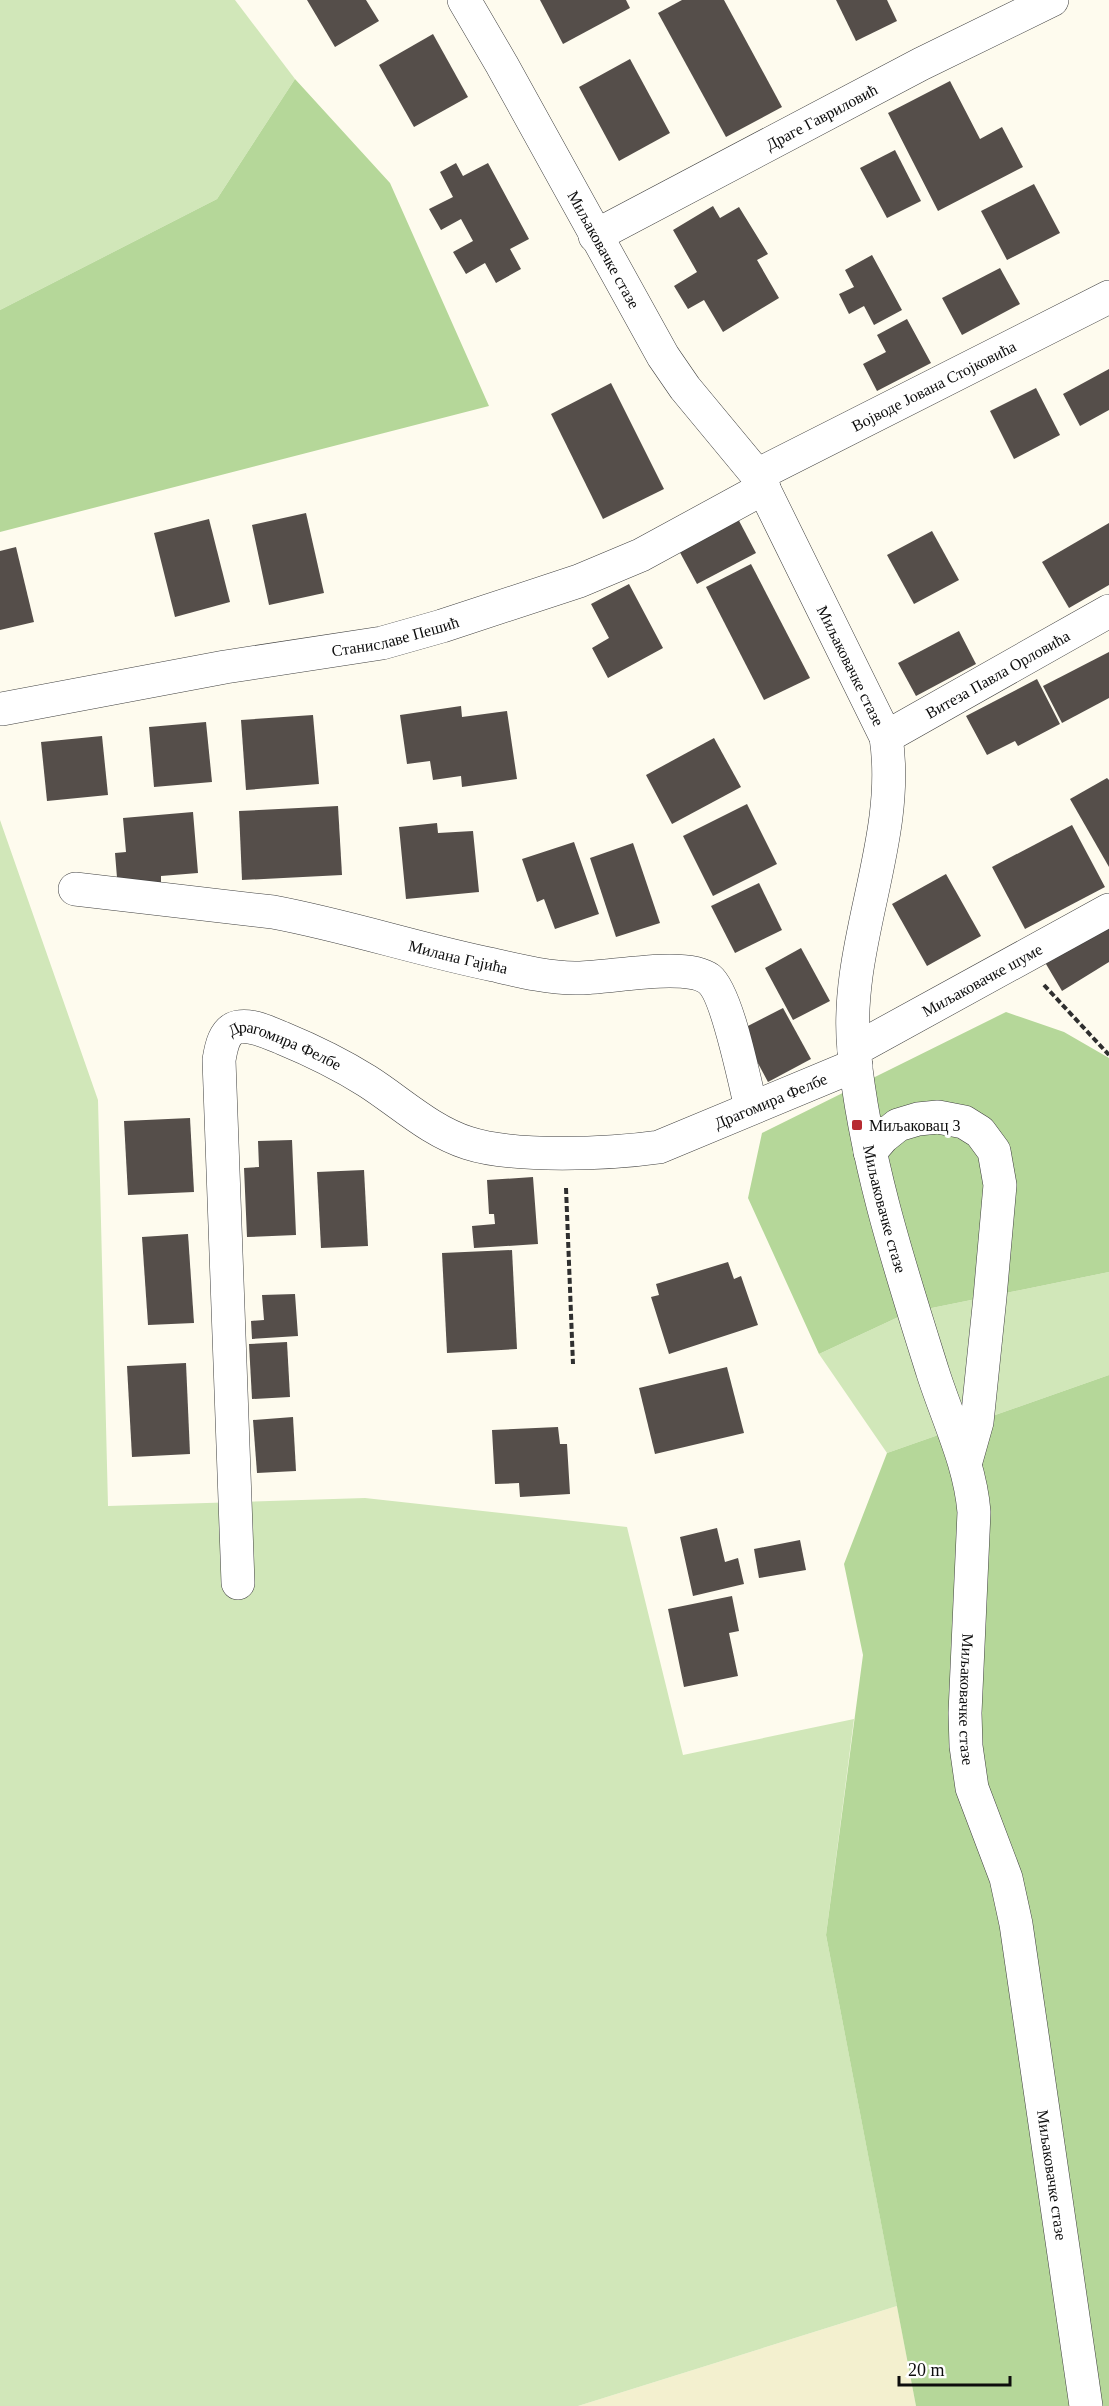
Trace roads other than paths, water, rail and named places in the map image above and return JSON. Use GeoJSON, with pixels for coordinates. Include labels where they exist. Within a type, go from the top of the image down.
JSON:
{"type":"FeatureCollection","features":[{"type":"Feature","properties":{"kind":"street","name":"Миљаковачке стазе"},"geometry":{"type":"LineString","coordinates":[[464,0],[663,357],[685,388],[761,482],[886,737],[890,763],[889,792],[857,959],[854,997],[855,1058],[870,1152],[880,1197],[945,1410],[966,1461],[972,1486],[974,1512],[966,1680],[966,1746],[972,1788],[1006,1878],[1016,1924],[1086,2406]]}},
{"type":"Feature","properties":{"kind":"street","name":"Драге Гавриловић"},"geometry":{"type":"LineString","coordinates":[[595,237],[921,64],[1052,0]]}},
{"type":"Feature","properties":{"kind":"street","name":"Војводе Јована Стојковића"},"geometry":{"type":"LineString","coordinates":[[761,482],[1109,297]]}},
{"type":"Feature","properties":{"kind":"street","name":"Станиславе Пешић"},"geometry":{"type":"LineString","coordinates":[[2,709],[225,667],[382,644],[579,580],[641,555],[761,482]]}},
{"type":"Feature","properties":{"kind":"street","name":"Витеза Павла Орловића"},"geometry":{"type":"LineString","coordinates":[[886,737],[1109,611]]}},
{"type":"Feature","properties":{"kind":"street","name":"Милана Гајића"},"geometry":{"type":"LineString","coordinates":[[75,889],[273,912],[552,977],[575,978],[693,972],[710,980],[722,1003],[751,1108]]}},
{"type":"Feature","properties":{"kind":"street","name":"Миљаковачке шуме"},"geometry":{"type":"LineString","coordinates":[[855,1058],[1020,958],[1109,910]]}},
{"type":"Feature","properties":{"kind":"street","name":"Драгомира Фелбе"},"geometry":{"type":"LineString","coordinates":[[238,1584],[219,1060],[222,1043],[229,1032],[236,1027],[248,1027],[305,1048],[367,1082],[441,1132],[468,1143],[514,1151],[565,1152],[659,1147],[751,1108],[855,1058]]}},
{"type":"Feature","properties":{"kind":"street"},"geometry":{"type":"LineString","coordinates":[[870,1152],[898,1125],[918,1119],[938,1117],[964,1122],[980,1132],[994,1151],[1000,1185],[991,1286],[977,1422],[966,1461]]}},
{"type":"Feature","properties":{"kind":"place","name":"Миљаковац 3"},"geometry":{"type":"Point","coordinates":[857,1125]}}]}
